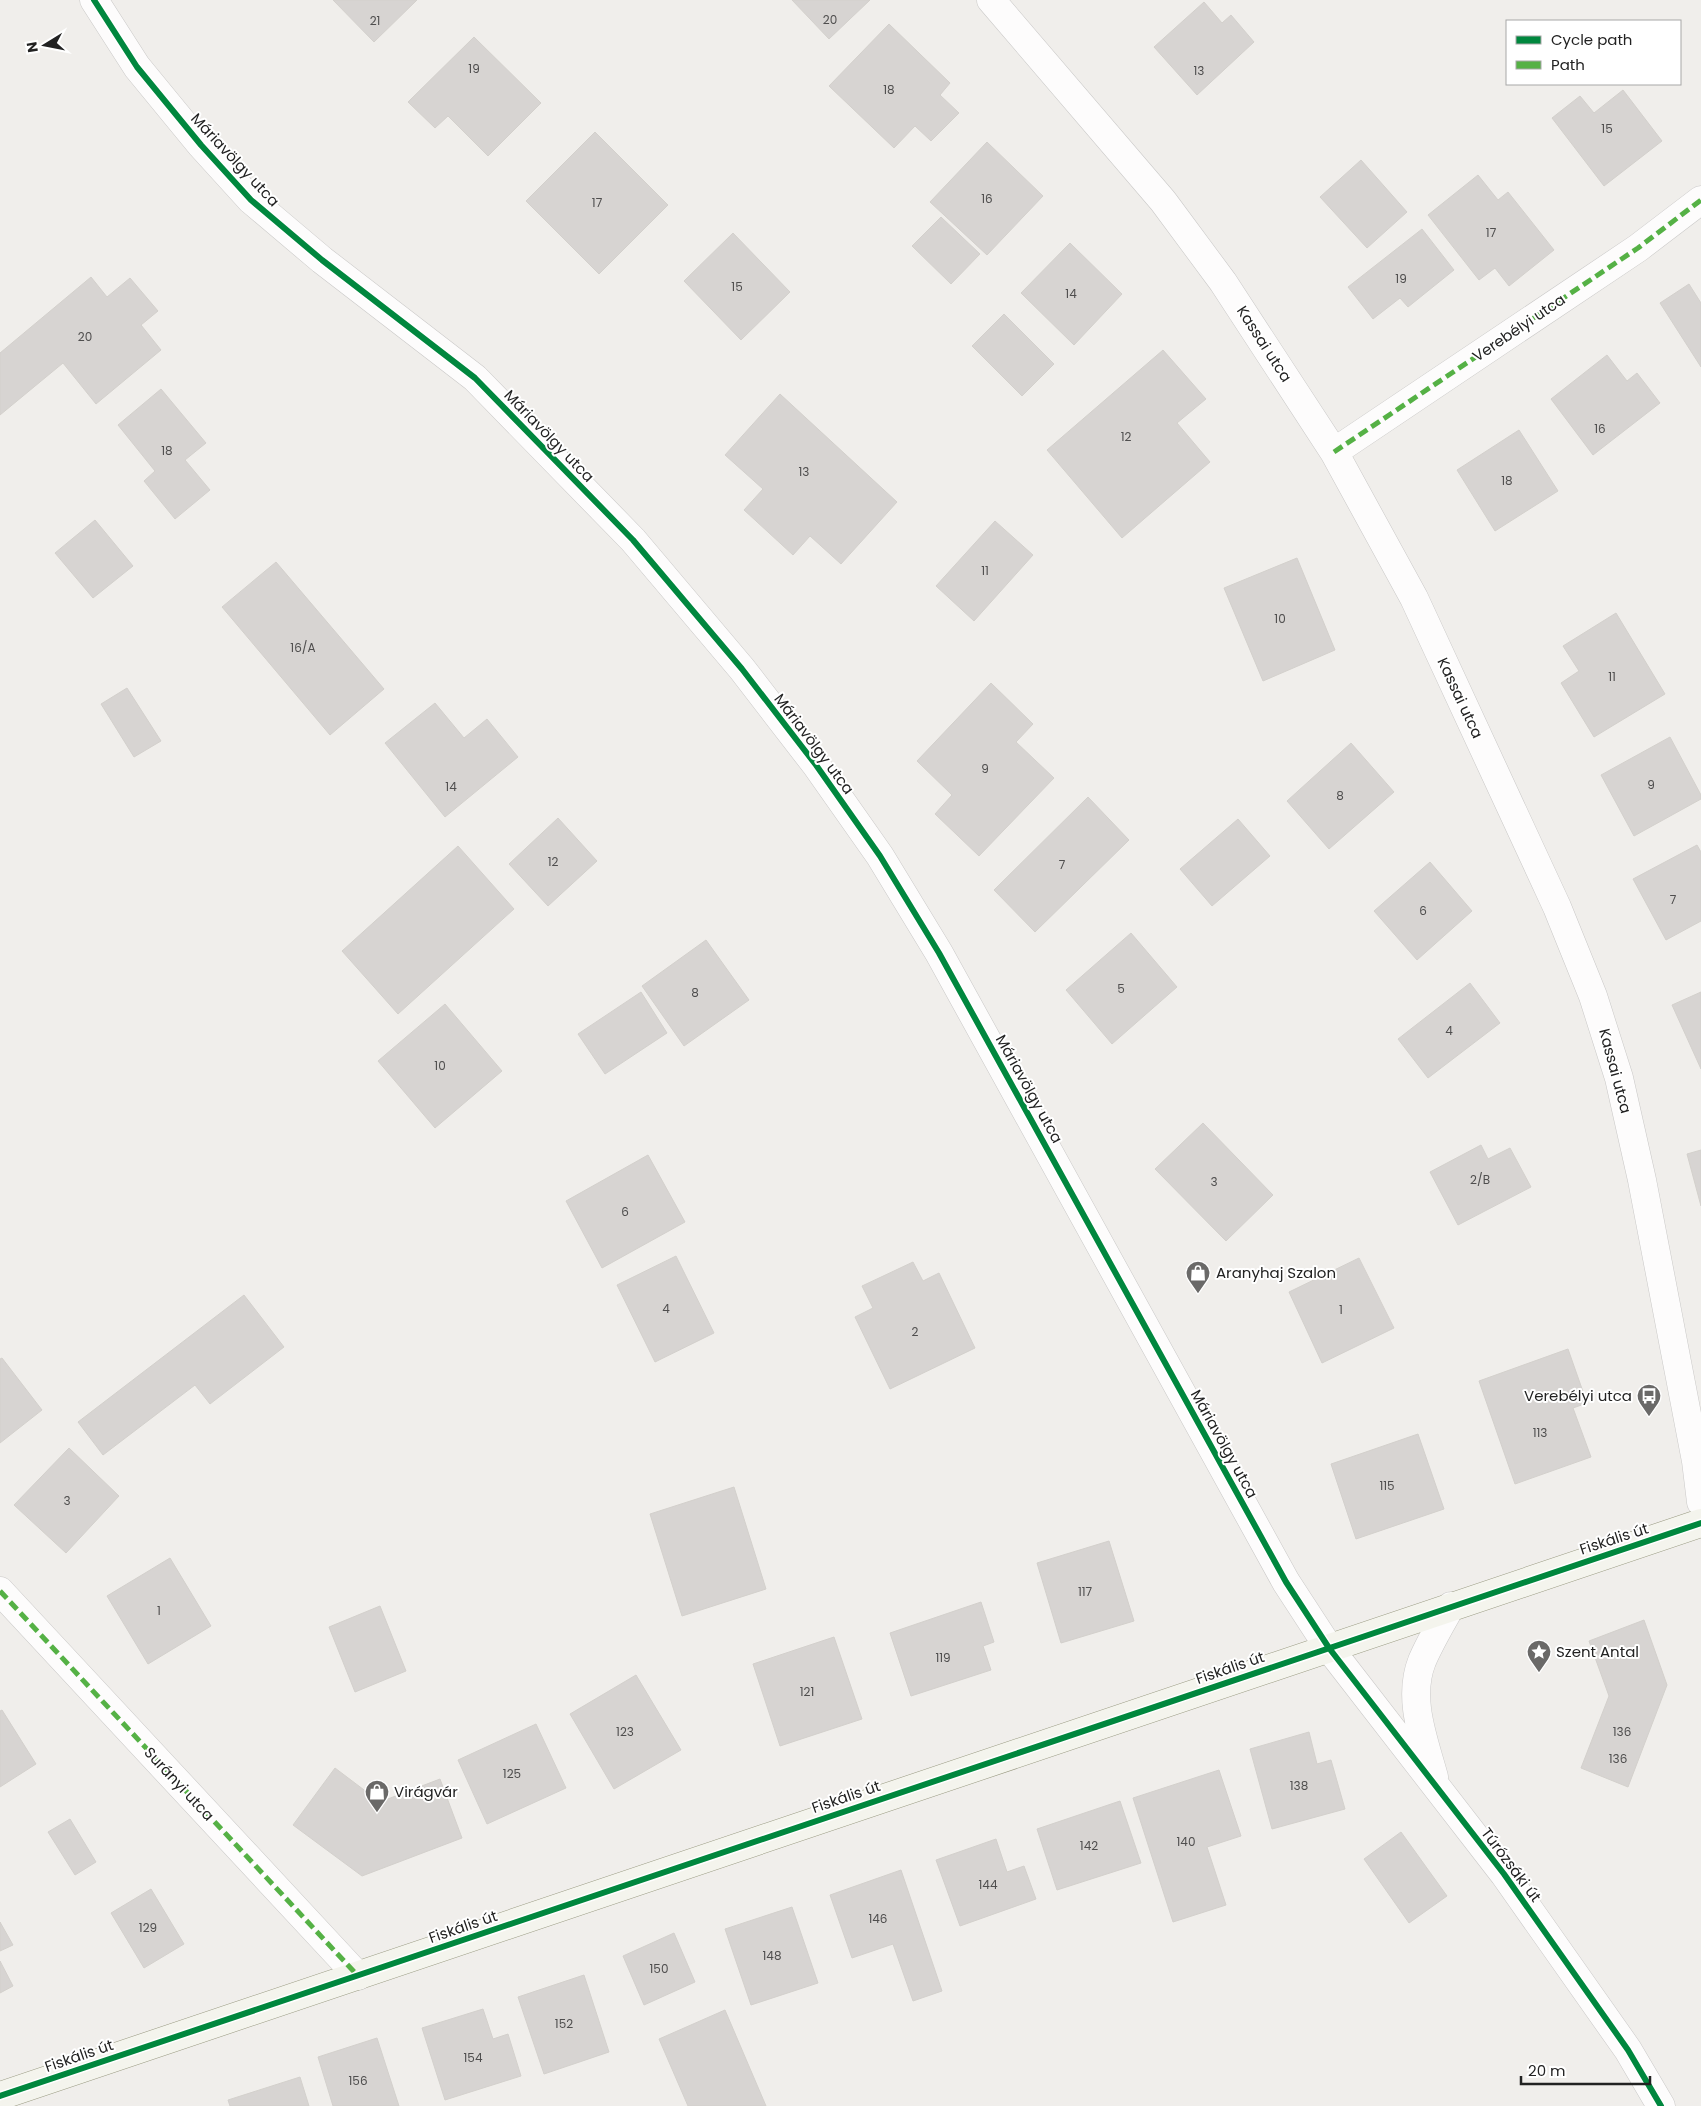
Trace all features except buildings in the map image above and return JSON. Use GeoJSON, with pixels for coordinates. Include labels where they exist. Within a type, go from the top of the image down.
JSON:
{"type":"FeatureCollection","features":[{"type":"Feature","properties":{"kind":"street","name":"Máriavölgy utca"},"geometry":{"type":"LineString","coordinates":[[94,0],[137,67],[201,145],[251,200],[322,260],[475,378],[633,540],[742,669],[816,765],[880,856],[939,953],[1286,1582],[1329,1648]]}},
{"type":"Feature","properties":{"kind":"street","name":"Kassai utca"},"geometry":{"type":"LineString","coordinates":[[991,0],[1163,202],[1223,282],[1334,452],[1414,598],[1557,907],[1593,996],[1620,1078],[1642,1180],[1696,1461],[1701,1502]]}},
{"type":"Feature","properties":{"kind":"street","name":"Verebélyi utca"},"geometry":{"type":"LineString","coordinates":[[1334,452],[1638,248],[1701,200]]}},
{"type":"Feature","properties":{"kind":"street","name":"Fiskális út"},"geometry":{"type":"LineString","coordinates":[[0,2096],[1701,1523]]}},
{"type":"Feature","properties":{"kind":"street","name":"Surányi utca"},"geometry":{"type":"LineString","coordinates":[[0,1591],[358,1976]]}},
{"type":"Feature","properties":{"kind":"street","name":"Túrózsáki út"},"geometry":{"type":"LineString","coordinates":[[1437,1788],[1417,1713],[1417,1687],[1422,1662],[1451,1606]]}},
{"type":"Feature","properties":{"kind":"street","name":"Túrózsáki út"},"geometry":{"type":"LineString","coordinates":[[1329,1648],[1504,1874],[1628,2050],[1661,2106]]}},
{"type":"Feature","properties":{"kind":"marked path"},"geometry":{"type":"LineString","coordinates":[[1334,452],[1638,248],[1701,200]]}},
{"type":"Feature","properties":{"kind":"marked path"},"geometry":{"type":"LineString","coordinates":[[0,1591],[358,1976]]}},
{"type":"Feature","properties":{"kind":"cycle path"},"geometry":{"type":"LineString","coordinates":[[94,0],[137,67],[201,145],[251,200],[322,260],[475,378],[633,540],[742,669],[816,765],[880,856],[939,953],[1286,1582],[1329,1648],[1504,1874],[1628,2050],[1661,2106]]}},
{"type":"Feature","properties":{"kind":"cycle path"},"geometry":{"type":"LineString","coordinates":[[0,2096],[1701,1523]]}},
{"type":"Feature","properties":{"kind":"place","name":"Aranyhaj Szalon"},"geometry":{"type":"Point","coordinates":[1198,1294]}},
{"type":"Feature","properties":{"kind":"place","name":"Verebélyi utca"},"geometry":{"type":"Point","coordinates":[1649,1417]}},
{"type":"Feature","properties":{"kind":"place","name":"Szent Antal"},"geometry":{"type":"Point","coordinates":[1539,1673]}},
{"type":"Feature","properties":{"kind":"place","name":"Virágvár"},"geometry":{"type":"Point","coordinates":[377,1813]}}]}
